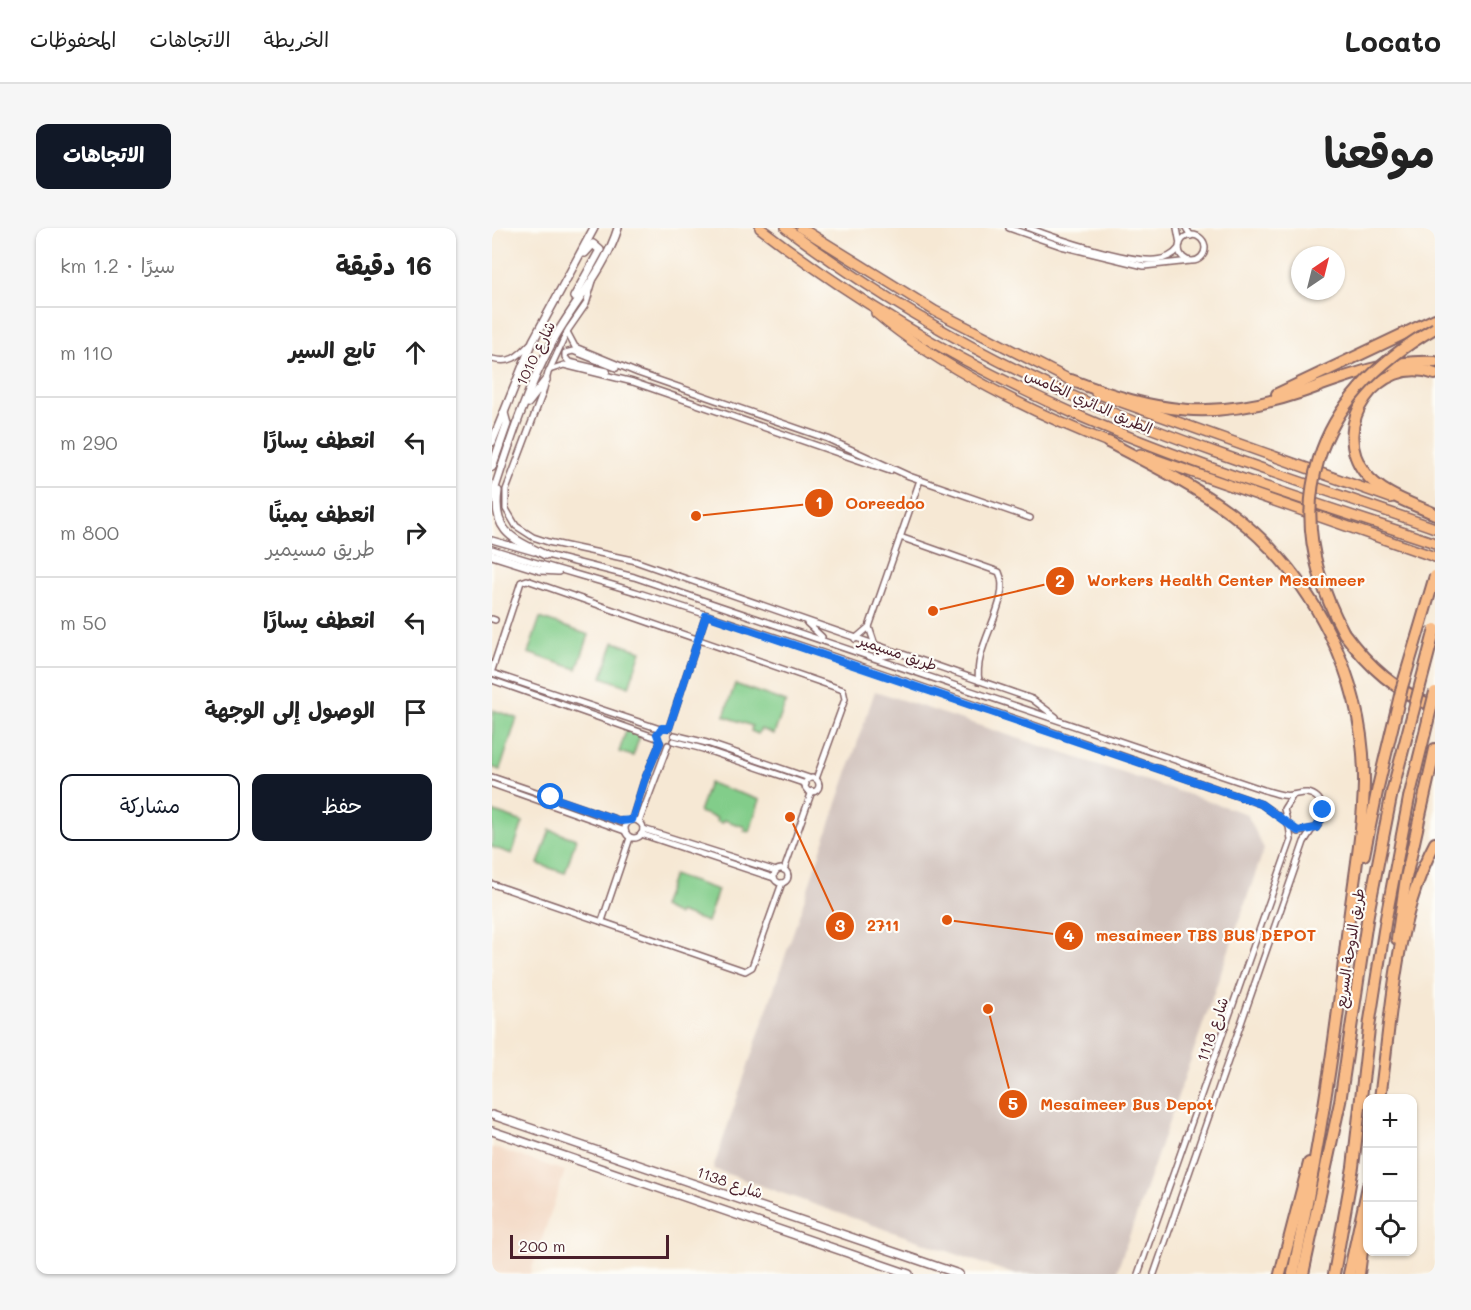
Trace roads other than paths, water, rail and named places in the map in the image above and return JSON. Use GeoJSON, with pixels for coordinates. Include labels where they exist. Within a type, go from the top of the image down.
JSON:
{"type":"FeatureCollection","features":[{"type":"Feature","properties":{"kind":"highway","name":"الطريق الدائري الخامس"},"geometry":{"type":"LineString","coordinates":[[760,228],[858,298],[993,374],[1085,418],[1166,451],[1435,543]]}},
{"type":"Feature","properties":{"kind":"highway","name":"الطريق الدائري الخامس"},"geometry":{"type":"LineString","coordinates":[[786,228],[869,285],[983,352],[1090,404],[1172,437],[1435,528]]}},
{"type":"Feature","properties":{"kind":"highway"},"geometry":{"type":"LineString","coordinates":[[801,228],[935,311],[1110,400],[1435,514]]}},
{"type":"Feature","properties":{"kind":"highway"},"geometry":{"type":"LineString","coordinates":[[858,298],[898,332],[978,380],[1055,420],[1108,442],[1435,557]]}},
{"type":"Feature","properties":{"kind":"highway"},"geometry":{"type":"LineString","coordinates":[[1222,410],[1279,393],[1435,319]]}},
{"type":"Feature","properties":{"kind":"highway"},"geometry":{"type":"LineString","coordinates":[[1435,328],[1395,353],[1369,376],[1343,408],[1322,453],[1312,494],[1311,527],[1313,551],[1326,595],[1344,633],[1366,661],[1396,688],[1435,707]]}},
{"type":"Feature","properties":{"kind":"highway"},"geometry":{"type":"LineString","coordinates":[[1071,380],[1113,396],[1156,408],[1192,411],[1261,405],[1369,369],[1396,363],[1434,370]]}},
{"type":"Feature","properties":{"kind":"highway"},"geometry":{"type":"LineString","coordinates":[[1434,370],[1399,372],[1375,386],[1356,413],[1352,437],[1358,462],[1373,482],[1393,495],[1435,514]]}},
{"type":"Feature","properties":{"kind":"highway"},"geometry":{"type":"LineString","coordinates":[[1108,442],[1213,500],[1252,530],[1277,556],[1304,590],[1331,636],[1348,678],[1355,706],[1363,760],[1363,802],[1318,1154],[1293,1274]]}},
{"type":"Feature","properties":{"kind":"highway"},"geometry":{"type":"LineString","coordinates":[[1347,935],[1402,687],[1435,576]]}},
{"type":"Feature","properties":{"kind":"highway","name":"طريق الدوحة السريع"},"geometry":{"type":"LineString","coordinates":[[1303,1274],[1340,1102],[1368,914],[1392,792],[1435,629]]}},
{"type":"Feature","properties":{"kind":"highway"},"geometry":{"type":"LineString","coordinates":[[1334,1274],[1353,1167],[1381,952],[1409,798],[1435,692]]}},
{"type":"Feature","properties":{"kind":"highway"},"geometry":{"type":"LineString","coordinates":[[1397,967],[1397,932],[1421,801],[1435,749]]}},
{"type":"Feature","properties":{"kind":"highway"},"geometry":{"type":"LineString","coordinates":[[1381,1094],[1397,967],[1417,879],[1435,843]]}},
{"type":"Feature","properties":{"kind":"highway"},"geometry":{"type":"LineString","coordinates":[[1280,1274],[1322,1117]]}},
{"type":"Feature","properties":{"kind":"highway"},"geometry":{"type":"LineString","coordinates":[[1349,1274],[1365,1202]]}},
{"type":"Feature","properties":{"kind":"highway"},"geometry":{"type":"LineString","coordinates":[[1359,1274],[1367,1202]]}},
{"type":"Feature","properties":{"kind":"street","name":"شارع 1010"},"geometry":{"type":"LineString","coordinates":[[492,440],[533,341],[594,228]]}},
{"type":"Feature","properties":{"kind":"street","name":"شارع 1010"},"geometry":{"type":"LineString","coordinates":[[492,497],[523,410],[553,340],[593,276],[618,228]]}},
{"type":"Feature","properties":{"kind":"street"},"geometry":{"type":"LineString","coordinates":[[810,228],[819,238]]}},
{"type":"Feature","properties":{"kind":"street"},"geometry":{"type":"LineString","coordinates":[[1009,228],[1061,246],[1144,266],[1200,258],[1205,250],[1202,240],[1191,236],[1186,228]]}},
{"type":"Feature","properties":{"kind":"street"},"geometry":{"type":"LineString","coordinates":[[1029,228],[1133,258],[1165,258],[1180,246],[1183,239],[1191,236]]}},
{"type":"Feature","properties":{"kind":"street"},"geometry":{"type":"LineString","coordinates":[[1177,228],[1182,256],[1190,261]]}},
{"type":"Feature","properties":{"kind":"street"},"geometry":{"type":"LineString","coordinates":[[553,340],[599,254],[598,246],[590,246],[557,297]]}},
{"type":"Feature","properties":{"kind":"street"},"geometry":{"type":"LineString","coordinates":[[593,276],[588,299],[567,332],[549,370],[504,498],[506,509],[516,526],[533,537],[632,560],[1037,701],[1057,719]]}},
{"type":"Feature","properties":{"kind":"street"},"geometry":{"type":"LineString","coordinates":[[567,332],[570,342],[578,349],[638,373]]}},
{"type":"Feature","properties":{"kind":"street","name":"شارع 1010"},"geometry":{"type":"LineString","coordinates":[[492,359],[509,362],[519,357],[533,341]]}},
{"type":"Feature","properties":{"kind":"street"},"geometry":{"type":"LineString","coordinates":[[633,382],[606,370],[569,362],[565,353],[571,350],[828,439],[909,476]]}},
{"type":"Feature","properties":{"kind":"street"},"geometry":{"type":"LineString","coordinates":[[549,370],[564,365],[633,382],[1030,518]]}},
{"type":"Feature","properties":{"kind":"street"},"geometry":{"type":"LineString","coordinates":[[523,410],[546,380]]}},
{"type":"Feature","properties":{"kind":"street"},"geometry":{"type":"LineString","coordinates":[[492,467],[507,424],[504,412]]}},
{"type":"Feature","properties":{"kind":"street"},"geometry":{"type":"LineString","coordinates":[[503,462],[495,508],[499,524],[511,538],[545,555]]}},
{"type":"Feature","properties":{"kind":"street"},"geometry":{"type":"LineString","coordinates":[[855,639],[869,627],[920,480]]}},
{"type":"Feature","properties":{"kind":"street"},"geometry":{"type":"LineString","coordinates":[[900,537],[999,572],[1003,587],[977,666],[979,681]]}},
{"type":"Feature","properties":{"kind":"street","name":"طريق مسيمير"},"geometry":{"type":"LineString","coordinates":[[492,540],[633,577],[826,640],[1264,790],[1293,795]]}},
{"type":"Feature","properties":{"kind":"street","name":"طريق مسيمير"},"geometry":{"type":"LineString","coordinates":[[492,549],[558,571],[637,592],[1261,804],[1287,823]]}},
{"type":"Feature","properties":{"kind":"street"},"geometry":{"type":"LineString","coordinates":[[492,555],[540,570],[558,571]]}},
{"type":"Feature","properties":{"kind":"street"},"geometry":{"type":"LineString","coordinates":[[669,728],[660,729],[492,672],[521,582],[524,580],[843,690],[845,699],[810,780],[812,791],[784,870]]}},
{"type":"Feature","properties":{"kind":"street"},"geometry":{"type":"LineString","coordinates":[[625,831],[633,822],[672,740],[669,728],[706,615]]}},
{"type":"Feature","properties":{"kind":"street"},"geometry":{"type":"LineString","coordinates":[[806,622],[826,640]]}},
{"type":"Feature","properties":{"kind":"street"},"geometry":{"type":"LineString","coordinates":[[869,627],[875,645]]}},
{"type":"Feature","properties":{"kind":"street"},"geometry":{"type":"LineString","coordinates":[[876,657],[898,654]]}},
{"type":"Feature","properties":{"kind":"street"},"geometry":{"type":"LineString","coordinates":[[965,676],[977,666]]}},
{"type":"Feature","properties":{"kind":"street"},"geometry":{"type":"LineString","coordinates":[[492,680],[659,741],[707,743],[810,780],[819,786],[812,791]]}},
{"type":"Feature","properties":{"kind":"street"},"geometry":{"type":"LineString","coordinates":[[633,822],[644,781],[659,741],[660,729]]}},
{"type":"Feature","properties":{"kind":"street"},"geometry":{"type":"LineString","coordinates":[[492,777],[633,822],[642,832],[774,878],[782,883]]}},
{"type":"Feature","properties":{"kind":"street"},"geometry":{"type":"LineString","coordinates":[[492,784],[625,831],[630,838]]}},
{"type":"Feature","properties":{"kind":"street"},"geometry":{"type":"LineString","coordinates":[[1306,793],[1318,798],[1321,804],[1323,817],[1311,831],[1298,831],[1287,823],[1286,804],[1293,795],[1306,793]]}},
{"type":"Feature","properties":{"kind":"street","name":"شارع 1118"},"geometry":{"type":"LineString","coordinates":[[1138,1274],[1291,840],[1287,823]]}},
{"type":"Feature","properties":{"kind":"street","name":"شارع 1118"},"geometry":{"type":"LineString","coordinates":[[1154,1274],[1299,855],[1311,831]]}},
{"type":"Feature","properties":{"kind":"street"},"geometry":{"type":"LineString","coordinates":[[602,921],[630,838],[642,832],[776,871],[784,870]]}},
{"type":"Feature","properties":{"kind":"street"},"geometry":{"type":"LineString","coordinates":[[492,884],[745,971],[753,967],[782,883],[788,876],[784,870]]}},
{"type":"Feature","properties":{"kind":"street"},"geometry":{"type":"LineString","coordinates":[[774,878],[776,871]]}},
{"type":"Feature","properties":{"kind":"street","name":"شارع 1138"},"geometry":{"type":"LineString","coordinates":[[492,1115],[959,1274]]}},
{"type":"Feature","properties":{"kind":"street","name":"شارع 1138"},"geometry":{"type":"LineString","coordinates":[[492,1131],[909,1274]]}},
{"type":"Feature","properties":{"kind":"place","name":"Ooreedoo"},"geometry":{"type":"Point","coordinates":[696,516]}},
{"type":"Feature","properties":{"kind":"place","name":"Workers Health Center Mesaimeer"},"geometry":{"type":"Point","coordinates":[933,611]}},
{"type":"Feature","properties":{"kind":"place","name":"2711"},"geometry":{"type":"Point","coordinates":[790,817]}},
{"type":"Feature","properties":{"kind":"place","name":"mesaimeer TBS BUS DEPOT"},"geometry":{"type":"Point","coordinates":[947,920]}},
{"type":"Feature","properties":{"kind":"place","name":"Mesaimeer Bus Depot"},"geometry":{"type":"Point","coordinates":[988,1009]}}]}
